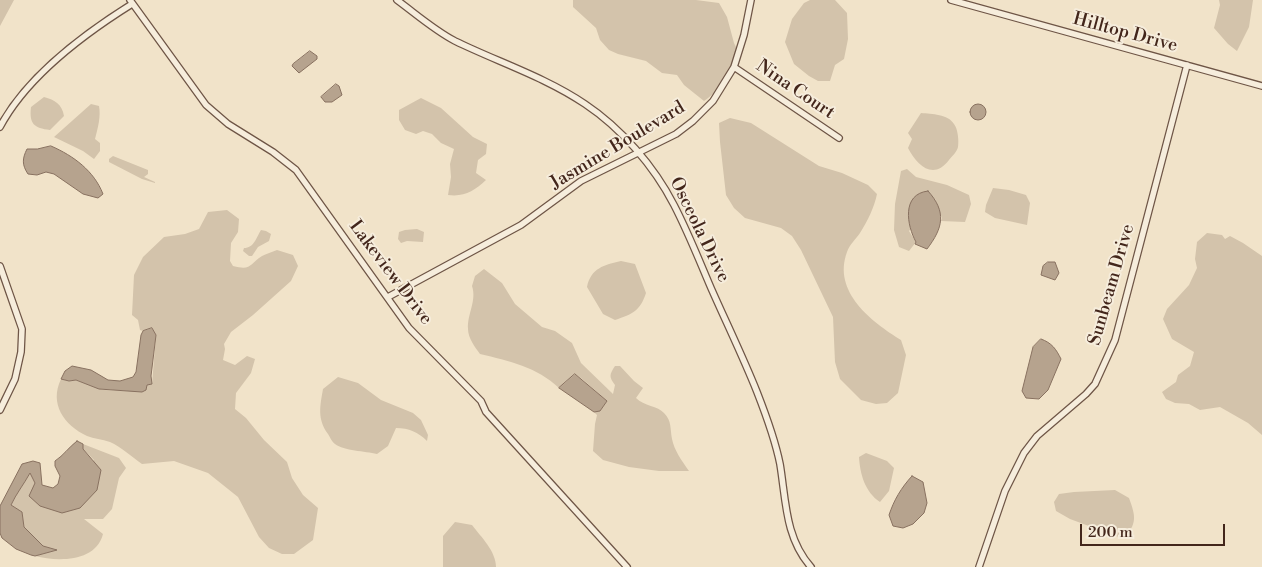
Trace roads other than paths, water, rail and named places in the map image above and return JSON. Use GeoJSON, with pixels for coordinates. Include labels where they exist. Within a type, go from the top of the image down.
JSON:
{"type":"FeatureCollection","features":[{"type":"Feature","properties":{"kind":"street","name":"Osceola Drive"},"geometry":{"type":"LineString","coordinates":[[397,0],[420,19],[454,40],[559,88],[586,104],[638,151],[674,204],[752,381],[770,425],[780,463],[787,518],[794,540],[804,560],[811,567]]}},
{"type":"Feature","properties":{"kind":"street","name":"Jasmine Boulevard"},"geometry":{"type":"LineString","coordinates":[[388,297],[522,225],[581,181],[638,151],[676,134],[693,121],[713,101],[734,67],[744,35],[751,0]]}},
{"type":"Feature","properties":{"kind":"street","name":"Hilltop Drive"},"geometry":{"type":"LineString","coordinates":[[951,0],[1262,86]]}},
{"type":"Feature","properties":{"kind":"street"},"geometry":{"type":"LineString","coordinates":[[0,127],[35,79],[99,25],[131,2]]}},
{"type":"Feature","properties":{"kind":"street","name":"Lakeview Drive"},"geometry":{"type":"LineString","coordinates":[[131,2],[206,106],[228,124],[273,152],[296,170],[409,328],[481,401],[486,412],[627,567]]}},
{"type":"Feature","properties":{"kind":"street","name":"Sunbeam Drive"},"geometry":{"type":"LineString","coordinates":[[979,567],[1005,490],[1024,453],[1037,436],[1086,394],[1094,384],[1115,340],[1187,66]]}},
{"type":"Feature","properties":{"kind":"street","name":"Nina Court"},"geometry":{"type":"LineString","coordinates":[[734,67],[839,138]]}},
{"type":"Feature","properties":{"kind":"street"},"geometry":{"type":"LineString","coordinates":[[0,268],[22,329],[21,352],[16,379],[0,410]]}}]}
